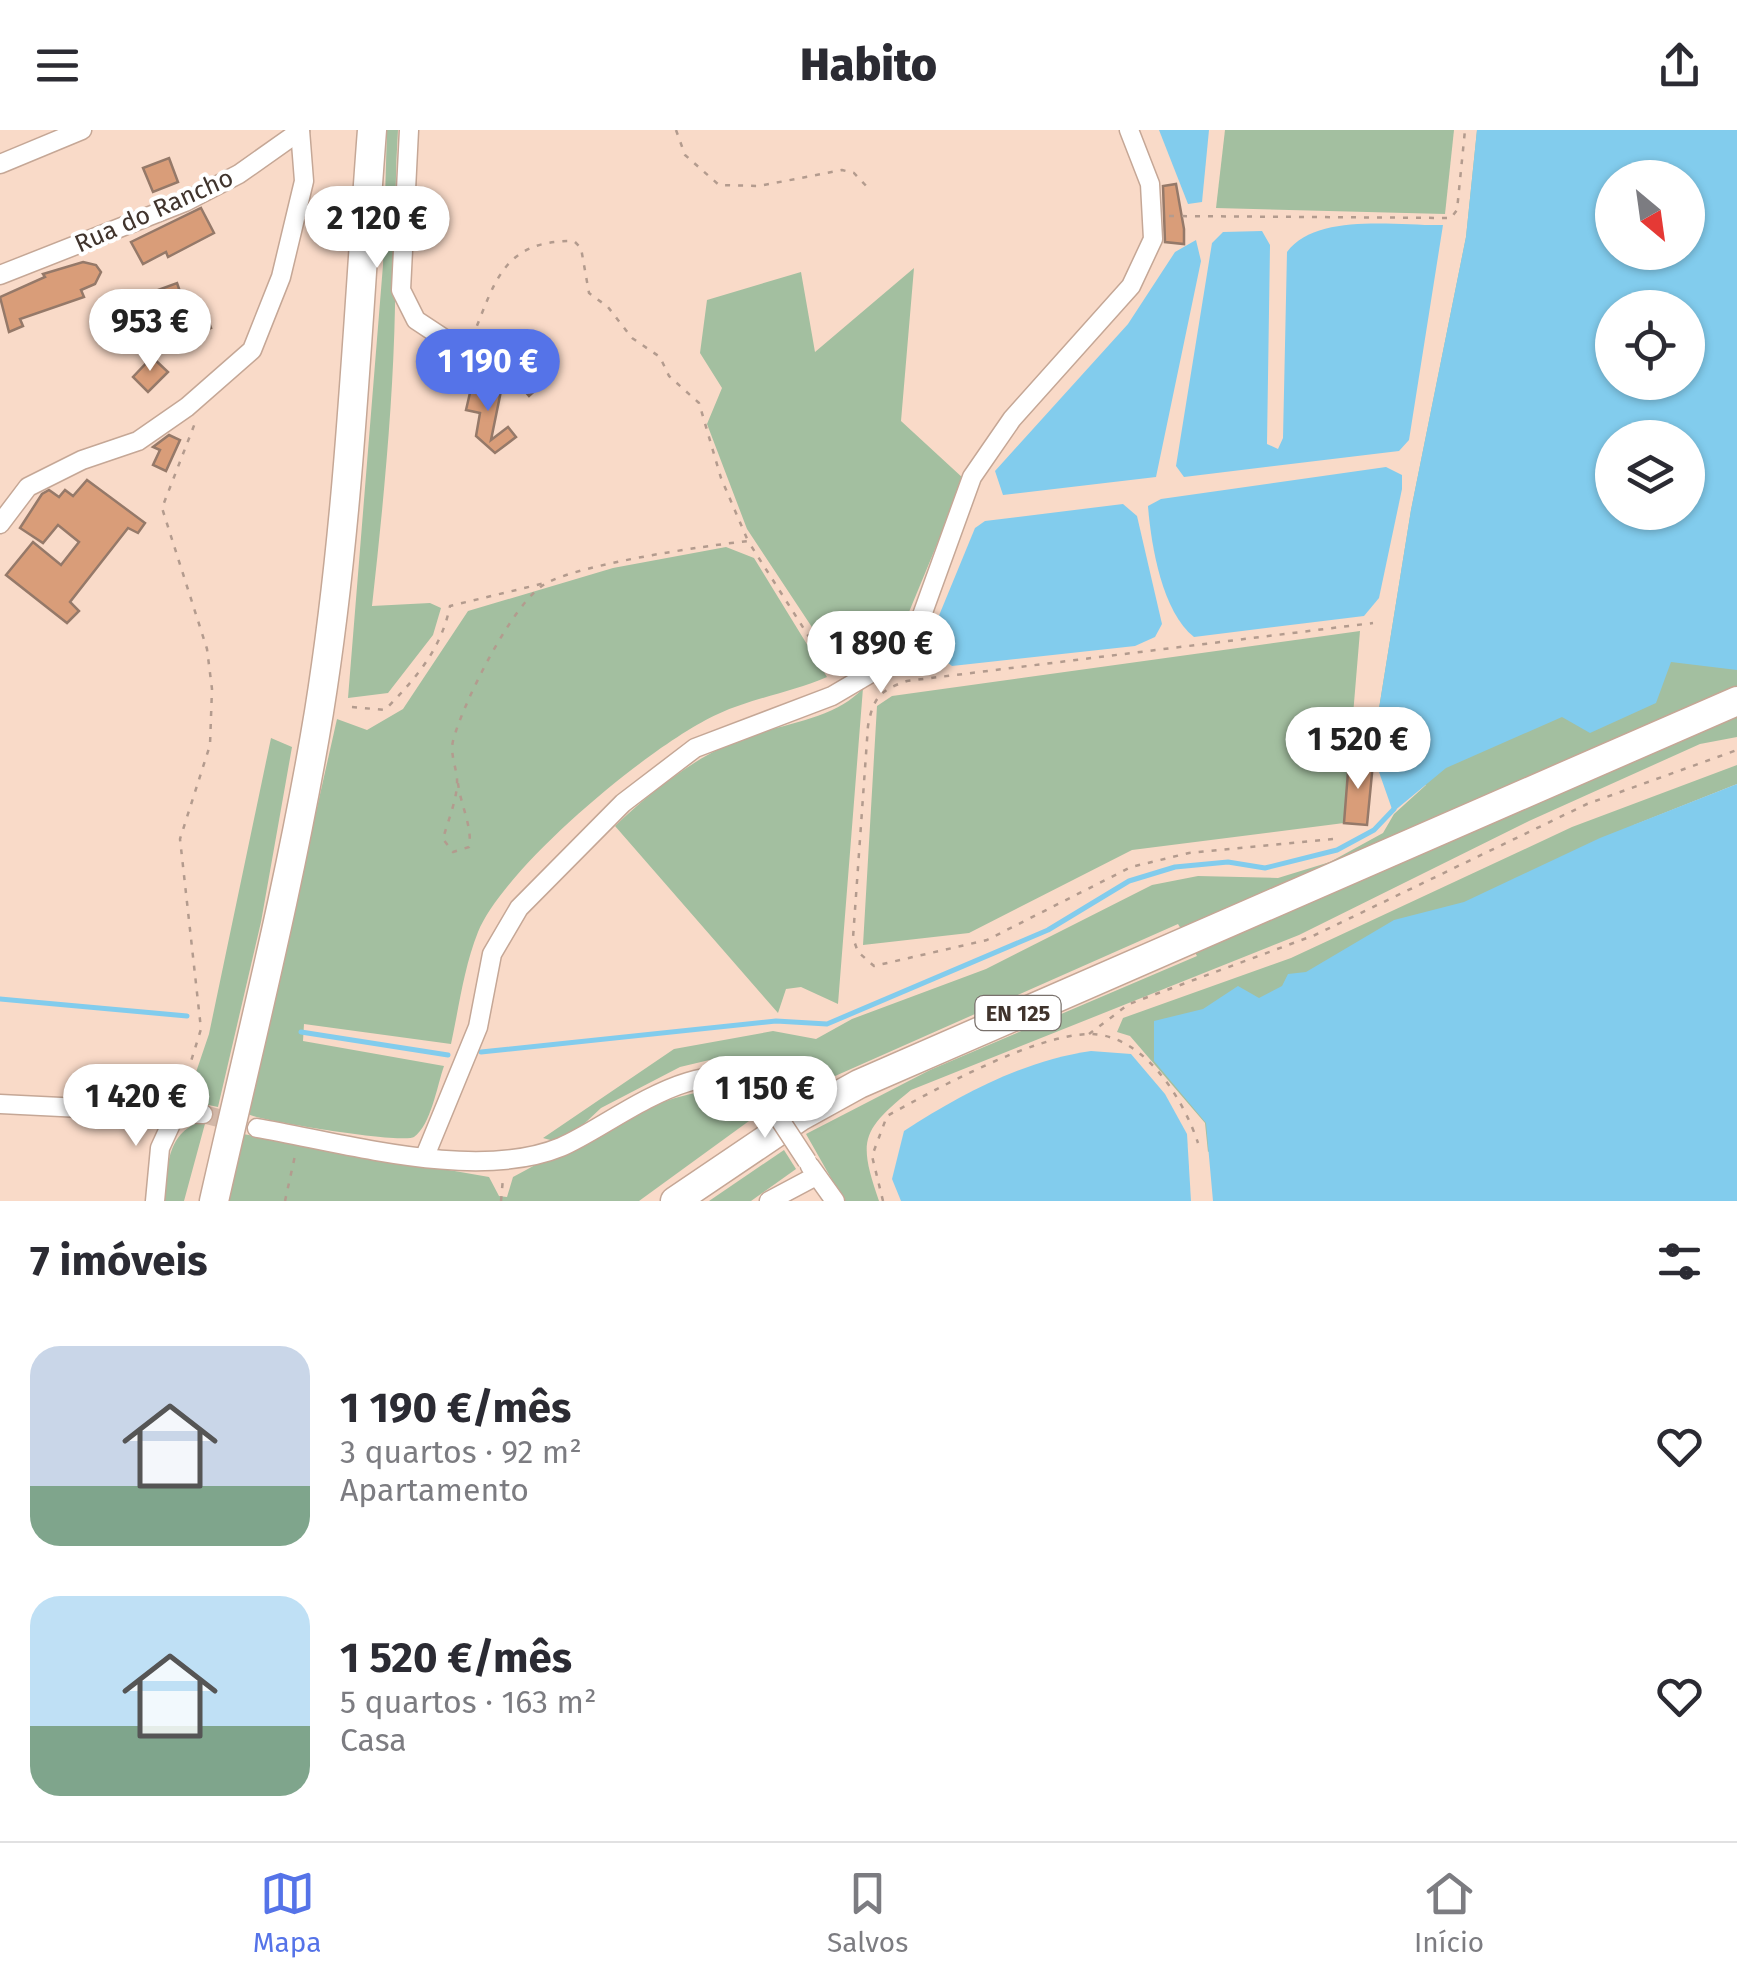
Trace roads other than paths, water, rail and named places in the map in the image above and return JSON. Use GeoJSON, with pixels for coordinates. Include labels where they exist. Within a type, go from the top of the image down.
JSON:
{"type":"FeatureCollection","features":[{"type":"Feature","properties":{"kind":"main road"},"geometry":{"type":"LineString","coordinates":[[214,1201],[294,846],[329,638],[345,493],[372,130]]}},
{"type":"Feature","properties":{"kind":"main road","name":"EN 125"},"geometry":{"type":"LineString","coordinates":[[675,1201],[801,1116],[859,1084],[1737,701]]}},
{"type":"Feature","properties":{"kind":"main road"},"geometry":{"type":"LineString","coordinates":[[205,1201],[226,1140]]}},
{"type":"Feature","properties":{"kind":"street"},"geometry":{"type":"LineString","coordinates":[[0,164],[63,134],[82,130]]}},
{"type":"Feature","properties":{"kind":"street"},"geometry":{"type":"LineString","coordinates":[[409,130],[400,290],[416,320],[466,353]]}},
{"type":"Feature","properties":{"kind":"street"},"geometry":{"type":"LineString","coordinates":[[426,1156],[478,1027],[492,954],[519,908],[623,803],[696,748],[843,690],[900,656],[918,629],[972,477],[1012,420],[1131,286],[1153,238],[1150,184],[1129,130]]}},
{"type":"Feature","properties":{"kind":"street"},"geometry":{"type":"LineString","coordinates":[[0,524],[28,487],[82,460],[138,441],[252,350],[281,277],[304,181],[300,131]]}},
{"type":"Feature","properties":{"kind":"street","name":"Rua do Rancho"},"geometry":{"type":"LineString","coordinates":[[0,275],[185,202],[239,174],[300,131]]}},
{"type":"Feature","properties":{"kind":"street"},"geometry":{"type":"LineString","coordinates":[[256,1128],[426,1156],[503,1162],[560,1147],[675,1086],[722,1076],[749,1081],[763,1094],[835,1201]]}},
{"type":"Feature","properties":{"kind":"street"},"geometry":{"type":"LineString","coordinates":[[0,1104],[203,1114]]}},
{"type":"Feature","properties":{"kind":"street"},"geometry":{"type":"LineString","coordinates":[[155,1201],[160,1148],[176,1113]]}},
{"type":"Feature","properties":{"kind":"street"},"geometry":{"type":"LineString","coordinates":[[769,1201],[811,1169]]}},
{"type":"Feature","properties":{"kind":"water"},"geometry":{"type":"Polygon","coordinates":[[[1159,130],[1209,130],[1202,202],[1188,204],[1159,130]]]}},
{"type":"Feature","properties":{"kind":"water"},"geometry":{"type":"Polygon","coordinates":[[[1477,130],[1737,130],[1737,670],[1671,662],[1656,703],[1590,733],[1562,717],[1446,768],[1393,812],[1372,752],[1411,510],[1466,237],[1477,130]]]}},
{"type":"Feature","properties":{"kind":"water"},"geometry":{"type":"Polygon","coordinates":[[[1443,225],[1409,440],[1399,451],[1184,477],[1176,466],[1212,243],[1223,232],[1262,231],[1270,245],[1267,444],[1278,449],[1283,438],[1287,252],[1300,239],[1338,226],[1443,225]]]}},
{"type":"Feature","properties":{"kind":"water"},"geometry":{"type":"Polygon","coordinates":[[[1196,240],[1201,261],[1156,477],[1003,495],[995,471],[1128,324],[1175,252],[1196,240]]]}},
{"type":"Feature","properties":{"kind":"water"},"geometry":{"type":"Polygon","coordinates":[[[1386,467],[1402,475],[1402,489],[1379,598],[1364,616],[1194,637],[1183,626],[1160,577],[1148,506],[1161,499],[1386,467]]]}},
{"type":"Feature","properties":{"kind":"water"},"geometry":{"type":"Polygon","coordinates":[[[1123,504],[1137,516],[1162,624],[1155,637],[1135,646],[952,666],[935,653],[931,635],[975,528],[985,521],[1123,504]]]}},
{"type":"Feature","properties":{"kind":"water"},"geometry":{"type":"Polygon","coordinates":[[[1737,784],[1737,1201],[1213,1201],[1206,1123],[1154,1061],[1154,1021],[1203,1009],[1238,986],[1259,998],[1282,986],[1288,974],[1306,972],[1394,920],[1464,902],[1600,838],[1737,784]]]}},
{"type":"Feature","properties":{"kind":"water"},"geometry":{"type":"Polygon","coordinates":[[[1091,1051],[1131,1054],[1165,1094],[1187,1134],[1191,1201],[901,1201],[892,1179],[904,1131],[993,1081],[1041,1063],[1091,1051]]]}},
{"type":"Feature","properties":{"kind":"waterway"},"geometry":{"type":"LineString","coordinates":[[481,1052],[776,1021],[827,1024],[1048,930],[1129,881],[1175,867],[1228,862],[1265,868],[1337,850],[1374,830],[1394,809]]}},
{"type":"Feature","properties":{"kind":"waterway"},"geometry":{"type":"LineString","coordinates":[[0,999],[187,1016]]}},
{"type":"Feature","properties":{"kind":"waterway"},"geometry":{"type":"LineString","coordinates":[[301,1032],[448,1055]]}},
{"type":"Feature","properties":{"kind":"tunnel"},"geometry":{"type":"LineString","coordinates":[[203,1114],[257,1128]]}}]}
